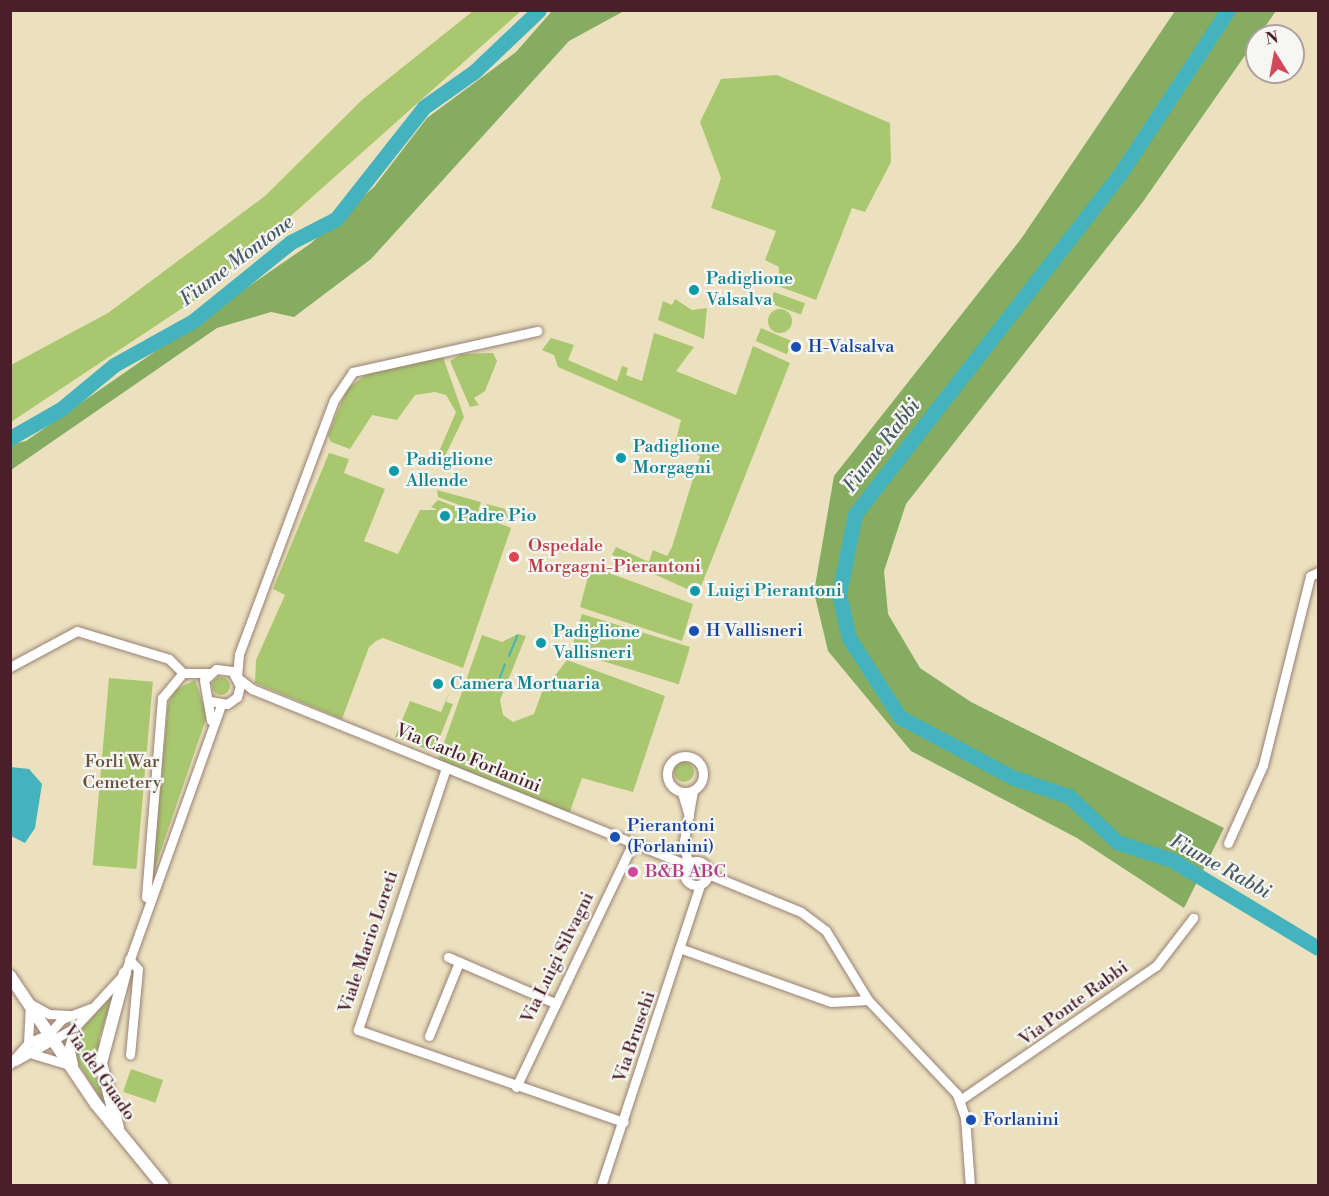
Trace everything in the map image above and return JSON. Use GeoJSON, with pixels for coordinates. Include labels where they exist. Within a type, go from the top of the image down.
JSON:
{"type":"FeatureCollection","features":[{"type":"Feature","properties":{"kind":"street"},"geometry":{"type":"LineString","coordinates":[[10,667],[76,631],[169,659],[188,673],[206,677],[230,670],[238,660],[334,400],[353,372],[537,331]]}},
{"type":"Feature","properties":{"kind":"street"},"geometry":{"type":"LineString","coordinates":[[1228,843],[1263,765],[1310,576],[1318,572]]}},
{"type":"Feature","properties":{"kind":"street"},"geometry":{"type":"LineString","coordinates":[[210,701],[221,705],[232,702],[238,681],[238,660]]}},
{"type":"Feature","properties":{"kind":"street"},"geometry":{"type":"LineString","coordinates":[[230,670],[238,681]]}},
{"type":"Feature","properties":{"kind":"street"},"geometry":{"type":"LineString","coordinates":[[145,908],[162,698],[188,673]]}},
{"type":"Feature","properties":{"kind":"street"},"geometry":{"type":"LineString","coordinates":[[206,677],[211,723]]}},
{"type":"Feature","properties":{"kind":"street","name":"Via Carlo Forlanini"},"geometry":{"type":"LineString","coordinates":[[238,681],[252,689],[632,845],[672,859],[689,869],[700,885]]}},
{"type":"Feature","properties":{"kind":"street"},"geometry":{"type":"LineString","coordinates":[[120,1135],[101,1063],[124,973],[145,908],[211,723],[221,705]]}},
{"type":"Feature","properties":{"kind":"street"},"geometry":{"type":"LineString","coordinates":[[689,816],[682,793],[671,785],[669,774],[672,762],[682,754],[693,756],[701,770],[702,780],[693,791],[685,842],[694,897]]}},
{"type":"Feature","properties":{"kind":"street","name":"Viale Mario Loreti"},"geometry":{"type":"LineString","coordinates":[[446,768],[357,1028],[516,1087],[623,1122]]}},
{"type":"Feature","properties":{"kind":"street"},"geometry":{"type":"LineString","coordinates":[[682,793],[693,791]]}},
{"type":"Feature","properties":{"kind":"street","name":"Via Luigi Silvagni"},"geometry":{"type":"LineString","coordinates":[[516,1087],[632,845]]}},
{"type":"Feature","properties":{"kind":"street"},"geometry":{"type":"LineString","coordinates":[[689,869],[708,874],[812,918],[834,941],[868,1000],[960,1101],[970,1185]]}},
{"type":"Feature","properties":{"kind":"street","name":"Via Bruschi"},"geometry":{"type":"LineString","coordinates":[[601,1185],[682,949],[694,897],[708,874]]}},
{"type":"Feature","properties":{"kind":"street","name":"Via Ponte Rabbi"},"geometry":{"type":"LineString","coordinates":[[960,1101],[1156,966],[1193,918]]}},
{"type":"Feature","properties":{"kind":"street"},"geometry":{"type":"LineString","coordinates":[[682,949],[831,1002],[868,1000]]}},
{"type":"Feature","properties":{"kind":"street"},"geometry":{"type":"LineString","coordinates":[[448,957],[555,1003]]}},
{"type":"Feature","properties":{"kind":"street"},"geometry":{"type":"LineString","coordinates":[[129,959],[138,969],[130,1055]]}},
{"type":"Feature","properties":{"kind":"street"},"geometry":{"type":"LineString","coordinates":[[429,1036],[459,962]]}},
{"type":"Feature","properties":{"kind":"street"},"geometry":{"type":"LineString","coordinates":[[74,1070],[69,1047],[76,1026],[124,973]]}},
{"type":"Feature","properties":{"kind":"street","name":"Via del Guado"},"geometry":{"type":"LineString","coordinates":[[10,976],[120,1135],[164,1185]]}},
{"type":"Feature","properties":{"kind":"street"},"geometry":{"type":"LineString","coordinates":[[846,1002],[857,984]]}},
{"type":"Feature","properties":{"kind":"street"},"geometry":{"type":"LineString","coordinates":[[28,1043],[29,1003],[49,1014],[70,1016]]}},
{"type":"Feature","properties":{"kind":"street"},"geometry":{"type":"LineString","coordinates":[[11,1063],[32,1054],[70,1016],[91,1008]]}},
{"type":"Feature","properties":{"kind":"street"},"geometry":{"type":"LineString","coordinates":[[11,1063],[28,1043],[76,1026]]}},
{"type":"Feature","properties":{"kind":"street"},"geometry":{"type":"LineString","coordinates":[[32,1054],[54,1056],[74,1070]]}},
{"type":"Feature","properties":{"kind":"green space"},"geometry":{"type":"Polygon","coordinates":[[[473,11],[521,11],[202,295],[11,422],[11,365],[108,313],[265,196],[363,99],[473,11]]]}},
{"type":"Feature","properties":{"kind":"green space"},"geometry":{"type":"Polygon","coordinates":[[[552,11],[624,11],[569,41],[371,259],[294,317],[271,312],[217,328],[11,470],[11,444],[26,441],[310,244],[374,187],[427,118],[516,52],[552,11]]]}},
{"type":"Feature","properties":{"kind":"green space"},"geometry":{"type":"Polygon","coordinates":[[[1175,11],[1276,11],[1267,24],[1245,24],[1245,55],[1142,203],[906,504],[884,571],[888,614],[920,668],[971,702],[1224,828],[1184,908],[1077,838],[911,751],[828,651],[814,592],[834,476],[1021,239],[1175,11]]]}},
{"type":"Feature","properties":{"kind":"green space"},"geometry":{"type":"Polygon","coordinates":[[[777,75],[890,123],[891,162],[865,212],[852,208],[816,300],[778,286],[779,267],[765,260],[776,231],[711,208],[721,178],[700,122],[721,79],[777,75]]]}},
{"type":"Feature","properties":{"kind":"green space"},"geometry":{"type":"Polygon","coordinates":[[[774,292],[805,303],[801,315],[770,303],[774,292]]]}},
{"type":"Feature","properties":{"kind":"green space"},"geometry":{"type":"Polygon","coordinates":[[[675,299],[692,310],[707,308],[704,339],[658,320],[663,301],[672,305],[675,299]]]}},
{"type":"Feature","properties":{"kind":"green space"},"geometry":{"type":"Polygon","coordinates":[[[780,309],[789,312],[792,321],[789,330],[780,333],[771,330],[768,321],[771,312],[780,309]]]}},
{"type":"Feature","properties":{"kind":"green space"},"geometry":{"type":"Polygon","coordinates":[[[761,328],[792,341],[787,354],[756,341],[761,328]]]}},
{"type":"Feature","properties":{"kind":"green space"},"geometry":{"type":"Polygon","coordinates":[[[654,333],[694,347],[676,371],[736,395],[753,346],[790,363],[698,594],[612,555],[616,547],[649,562],[653,550],[667,556],[672,547],[700,456],[675,444],[681,420],[558,367],[554,355],[542,350],[551,338],[574,345],[568,360],[617,381],[622,366],[628,368],[626,375],[642,381],[654,333]]]}},
{"type":"Feature","properties":{"kind":"green space"},"geometry":{"type":"Polygon","coordinates":[[[493,353],[497,361],[485,391],[474,398],[479,405],[470,407],[450,361],[461,354],[493,353]]]}},
{"type":"Feature","properties":{"kind":"green space"},"geometry":{"type":"Polygon","coordinates":[[[443,357],[464,417],[441,464],[435,461],[456,412],[446,395],[435,392],[415,395],[397,420],[372,415],[350,449],[331,442],[328,435],[347,389],[372,370],[443,357]]]}},
{"type":"Feature","properties":{"kind":"green space"},"geometry":{"type":"Polygon","coordinates":[[[329,453],[349,459],[344,473],[385,489],[364,541],[398,554],[420,510],[437,510],[431,507],[438,500],[511,528],[463,668],[383,638],[369,647],[342,719],[255,683],[256,660],[285,595],[273,589],[329,453]]]}},
{"type":"Feature","properties":{"kind":"green space"},"geometry":{"type":"Polygon","coordinates":[[[437,490],[481,502],[478,512],[438,497],[437,490]]]}},
{"type":"Feature","properties":{"kind":"green space"},"geometry":{"type":"Polygon","coordinates":[[[487,504],[505,509],[509,521],[483,513],[487,504]]]}},
{"type":"Feature","properties":{"kind":"green space"},"geometry":{"type":"Polygon","coordinates":[[[604,571],[693,604],[682,641],[580,607],[589,573],[604,571]]]}},
{"type":"Feature","properties":{"kind":"green space"},"geometry":{"type":"Polygon","coordinates":[[[582,614],[690,647],[679,684],[571,651],[582,614]]]}},
{"type":"Feature","properties":{"kind":"green space"},"geometry":{"type":"Polygon","coordinates":[[[518,634],[526,636],[500,700],[503,715],[513,722],[534,714],[542,692],[567,660],[665,696],[633,792],[582,778],[569,814],[438,760],[482,635],[502,642],[518,634]]]}},
{"type":"Feature","properties":{"kind":"green space"},"geometry":{"type":"Polygon","coordinates":[[[221,677],[227,680],[230,686],[227,692],[221,695],[215,692],[212,686],[215,680],[221,677]]]}},
{"type":"Feature","properties":{"kind":"green space","name":"Forli War Cemetery"},"geometry":{"type":"Polygon","coordinates":[[[109,678],[153,682],[136,869],[93,865],[109,678]]]}},
{"type":"Feature","properties":{"kind":"green space"},"geometry":{"type":"Polygon","coordinates":[[[195,680],[207,716],[152,876],[168,705],[173,691],[195,680]]]}},
{"type":"Feature","properties":{"kind":"green space"},"geometry":{"type":"Polygon","coordinates":[[[450,691],[446,702],[453,704],[434,752],[395,737],[410,701],[441,712],[450,691]]]}},
{"type":"Feature","properties":{"kind":"green space"},"geometry":{"type":"Polygon","coordinates":[[[684,762],[691,765],[694,772],[691,779],[684,782],[677,779],[674,772],[677,765],[684,762]]]}},
{"type":"Feature","properties":{"kind":"green space"},"geometry":{"type":"Polygon","coordinates":[[[696,866],[702,868],[704,874],[702,880],[696,882],[690,880],[688,874],[690,868],[696,866]]]}},
{"type":"Feature","properties":{"kind":"green space"},"geometry":{"type":"Polygon","coordinates":[[[114,994],[99,1038],[105,1106],[77,1061],[75,1036],[114,994]]]}},
{"type":"Feature","properties":{"kind":"green space"},"geometry":{"type":"Polygon","coordinates":[[[131,1069],[163,1080],[155,1103],[123,1092],[131,1069]]]}},
{"type":"Feature","properties":{"kind":"water"},"geometry":{"type":"Polygon","coordinates":[[[10,767],[29,769],[42,784],[35,828],[25,843],[11,836],[10,767]]]}},
{"type":"Feature","properties":{"kind":"waterway","name":"Fiume Montone"},"geometry":{"type":"LineString","coordinates":[[10,438],[61,409],[114,365],[193,321],[291,242],[336,219],[424,107],[475,71],[539,10]]}},
{"type":"Feature","properties":{"kind":"waterway","name":"Fiume Rabbi"},"geometry":{"type":"LineString","coordinates":[[1228,10],[1119,175],[855,514],[839,594],[849,638],[900,717],[1014,778],[1069,796],[1117,842],[1172,860],[1318,948]]}},
{"type":"Feature","properties":{"kind":"waterway"},"geometry":{"type":"LineString","coordinates":[[509,656],[517,636]]}},
{"type":"Feature","properties":{"kind":"waterway"},"geometry":{"type":"LineString","coordinates":[[497,685],[505,664]]}},
{"type":"Feature","properties":{"kind":"place","name":"Padiglione Valsalva"},"geometry":{"type":"Point","coordinates":[694,290]}},
{"type":"Feature","properties":{"kind":"place","name":"H-Valsalva"},"geometry":{"type":"Point","coordinates":[796,347]}},
{"type":"Feature","properties":{"kind":"place","name":"Padiglione Morgagni"},"geometry":{"type":"Point","coordinates":[621,458]}},
{"type":"Feature","properties":{"kind":"place","name":"Padiglione Allende"},"geometry":{"type":"Point","coordinates":[394,471]}},
{"type":"Feature","properties":{"kind":"place","name":"Padre Pio"},"geometry":{"type":"Point","coordinates":[445,516]}},
{"type":"Feature","properties":{"kind":"place","name":"Ospedale Morgagni-Pierantoni"},"geometry":{"type":"Point","coordinates":[514,557]}},
{"type":"Feature","properties":{"kind":"place","name":"Luigi Pierantoni"},"geometry":{"type":"Point","coordinates":[695,591]}},
{"type":"Feature","properties":{"kind":"place","name":"H Vallisneri"},"geometry":{"type":"Point","coordinates":[694,631]}},
{"type":"Feature","properties":{"kind":"place","name":"Padiglione Vallisneri"},"geometry":{"type":"Point","coordinates":[541,643]}},
{"type":"Feature","properties":{"kind":"place","name":"Camera Mortuaria"},"geometry":{"type":"Point","coordinates":[438,684]}},
{"type":"Feature","properties":{"kind":"place","name":"Pierantoni (Forlanini)"},"geometry":{"type":"Point","coordinates":[615,837]}},
{"type":"Feature","properties":{"kind":"place","name":"B&B ABC"},"geometry":{"type":"Point","coordinates":[633,872]}},
{"type":"Feature","properties":{"kind":"place","name":"Forlanini"},"geometry":{"type":"Point","coordinates":[971,1120]}}]}
